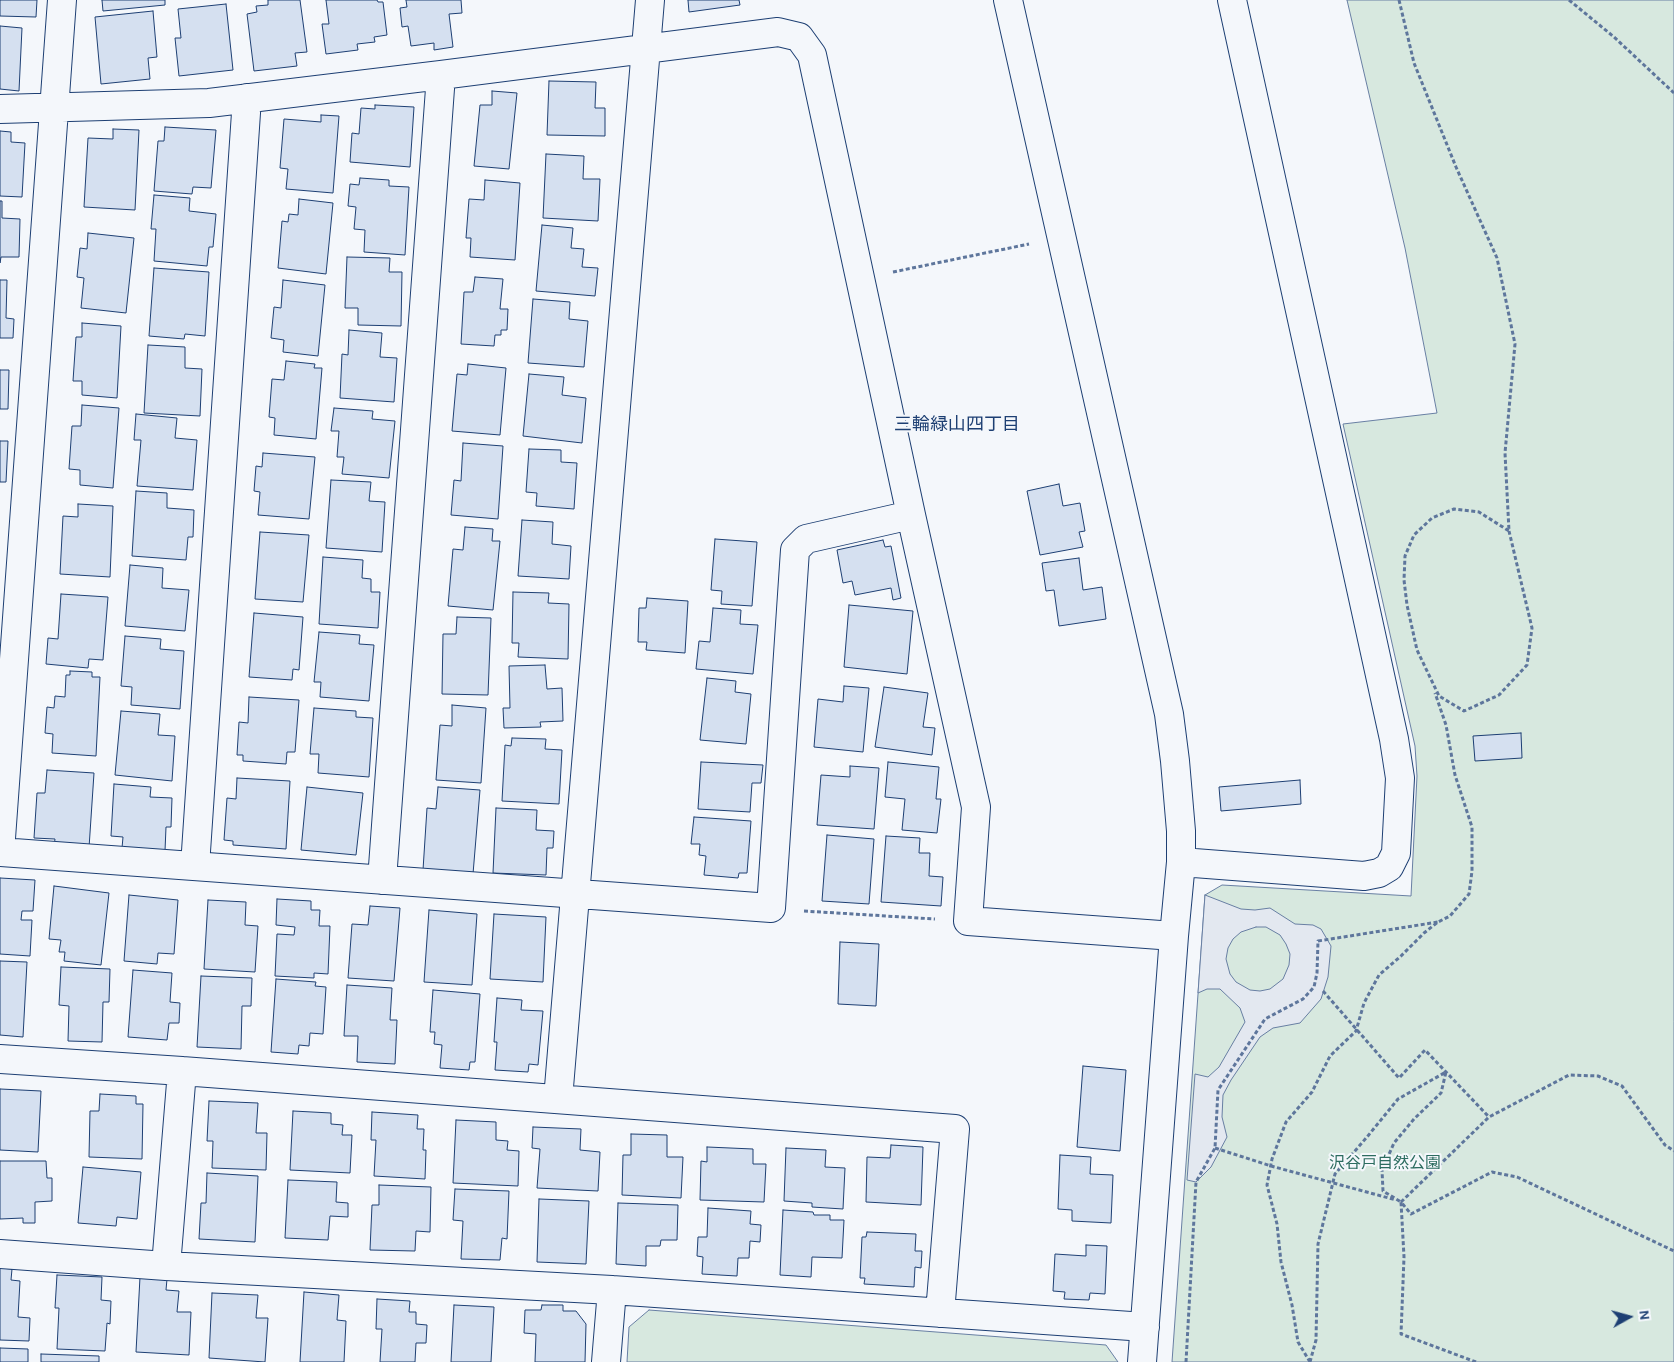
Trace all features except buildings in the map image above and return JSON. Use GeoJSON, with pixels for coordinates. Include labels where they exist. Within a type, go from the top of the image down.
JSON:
{"type":"FeatureCollection","features":[{"type":"Feature","properties":{"kind":"street"},"geometry":{"type":"LineString","coordinates":[[62,0],[0,852],[771,908],[795,550],[806,539],[911,515]]}},
{"type":"Feature","properties":{"kind":"street"},"geometry":{"type":"LineString","coordinates":[[558,1099],[650,0]]}},
{"type":"Feature","properties":{"kind":"street"},"geometry":{"type":"LineString","coordinates":[[1008,0],[1169,714],[1180,821],[1181,862],[1142,1362]]}},
{"type":"Feature","properties":{"kind":"street"},"geometry":{"type":"LineString","coordinates":[[1181,862],[1364,876],[1379,873],[1389,867],[1396,853],[1400,778],[1394,739],[1232,0]]}},
{"type":"Feature","properties":{"kind":"street"},"geometry":{"type":"LineString","coordinates":[[0,109],[209,103],[778,32],[799,37],[812,55],[976,807],[968,921],[1174,936]]}},
{"type":"Feature","properties":{"kind":"street"},"geometry":{"type":"LineString","coordinates":[[382,880],[441,75]]}},
{"type":"Feature","properties":{"kind":"street"},"geometry":{"type":"LineString","coordinates":[[195,866],[246,98]]}},
{"type":"Feature","properties":{"kind":"street"},"geometry":{"type":"LineString","coordinates":[[0,1059],[182,1070],[955,1129],[940,1313]]}},
{"type":"Feature","properties":{"kind":"street"},"geometry":{"type":"LineString","coordinates":[[166,1266],[182,1070]]}},
{"type":"Feature","properties":{"kind":"street"},"geometry":{"type":"LineString","coordinates":[[0,1254],[166,1266],[612,1290],[1145,1327]]}},
{"type":"Feature","properties":{"kind":"street"},"geometry":{"type":"LineString","coordinates":[[606,1362],[612,1290]]}},
{"type":"Feature","properties":{"kind":"path"},"geometry":{"type":"LineString","coordinates":[[1399,0],[1414,64],[1456,168],[1496,258],[1515,344],[1505,453],[1509,531],[1532,628],[1527,665],[1499,695],[1464,711],[1439,696],[1417,650],[1407,605],[1404,580],[1405,556],[1414,535],[1432,518],[1454,509],[1479,512],[1509,531]]}},
{"type":"Feature","properties":{"kind":"path"},"geometry":{"type":"LineString","coordinates":[[1570,0],[1614,37],[1674,93]]}},
{"type":"Feature","properties":{"kind":"path"},"geometry":{"type":"LineString","coordinates":[[860,279],[1061,237]]}},
{"type":"Feature","properties":{"kind":"path"},"geometry":{"type":"LineString","coordinates":[[1310,1362],[1298,1342],[1292,1305],[1281,1262],[1277,1224],[1267,1185],[1272,1159],[1286,1122],[1312,1092],[1330,1056],[1356,1031],[1364,1003],[1379,975],[1438,922],[1450,916],[1469,894],[1472,872],[1472,827],[1456,775],[1446,725],[1430,677]]}},
{"type":"Feature","properties":{"kind":"path"},"geometry":{"type":"LineString","coordinates":[[771,908],[968,921]]}},
{"type":"Feature","properties":{"kind":"path"},"geometry":{"type":"LineString","coordinates":[[1186,1362],[1196,1182],[1215,1148],[1218,1090],[1265,1019],[1303,999],[1314,987],[1317,973],[1318,941],[1438,922]]}},
{"type":"Feature","properties":{"kind":"path"},"geometry":{"type":"LineString","coordinates":[[1323,991],[1399,1078],[1425,1050],[1489,1117]]}},
{"type":"Feature","properties":{"kind":"path"},"geometry":{"type":"LineString","coordinates":[[1310,1362],[1316,1340],[1318,1244],[1335,1174],[1368,1137],[1398,1098],[1446,1072]]}},
{"type":"Feature","properties":{"kind":"path"},"geometry":{"type":"LineString","coordinates":[[1446,1072],[1441,1093],[1414,1119],[1394,1143],[1382,1170],[1383,1190],[1401,1202],[1411,1214],[1492,1172],[1517,1177],[1674,1251]]}},
{"type":"Feature","properties":{"kind":"path"},"geometry":{"type":"LineString","coordinates":[[1476,1362],[1401,1334],[1404,1256],[1401,1202],[1489,1117],[1569,1075],[1598,1076],[1622,1086],[1666,1145],[1674,1151]]}},
{"type":"Feature","properties":{"kind":"path"},"geometry":{"type":"LineString","coordinates":[[1215,1148],[1271,1166],[1401,1202]]}},
{"type":"Feature","properties":{"kind":"green space","name":"沢谷戸自然公園"},"geometry":{"type":"Polygon","coordinates":[[[1347,0],[1674,0],[1674,1362],[1172,1362],[1205,895],[1222,885],[1411,896],[1417,776],[1415,746],[1343,424],[1437,413],[1405,248],[1347,0]]]}},
{"type":"Feature","properties":{"kind":"green space"},"geometry":{"type":"Polygon","coordinates":[[[649,1310],[1106,1345],[1118,1362],[627,1362],[629,1327],[649,1310]]]}},
{"type":"Feature","properties":{"kind":"shaded area"},"geometry":{"type":"Polygon","coordinates":[[[1205,895],[1241,909],[1270,908],[1295,924],[1313,925],[1321,929],[1331,946],[1328,977],[1321,999],[1300,1023],[1273,1028],[1260,1037],[1231,1080],[1223,1095],[1222,1117],[1227,1137],[1211,1167],[1196,1182],[1187,1180],[1195,1074],[1208,1077],[1219,1067],[1245,1022],[1240,1008],[1220,989],[1207,989],[1198,993],[1205,895]],[[1256,927],[1241,932],[1233,939],[1228,948],[1226,959],[1230,974],[1236,982],[1250,990],[1270,989],[1283,979],[1289,965],[1290,954],[1286,944],[1280,935],[1266,927],[1256,927]]]}},
{"type":"Feature","properties":{"kind":"district","name":"三輪緑山四丁目"},"geometry":{"type":"Point","coordinates":[957,425]}}]}
